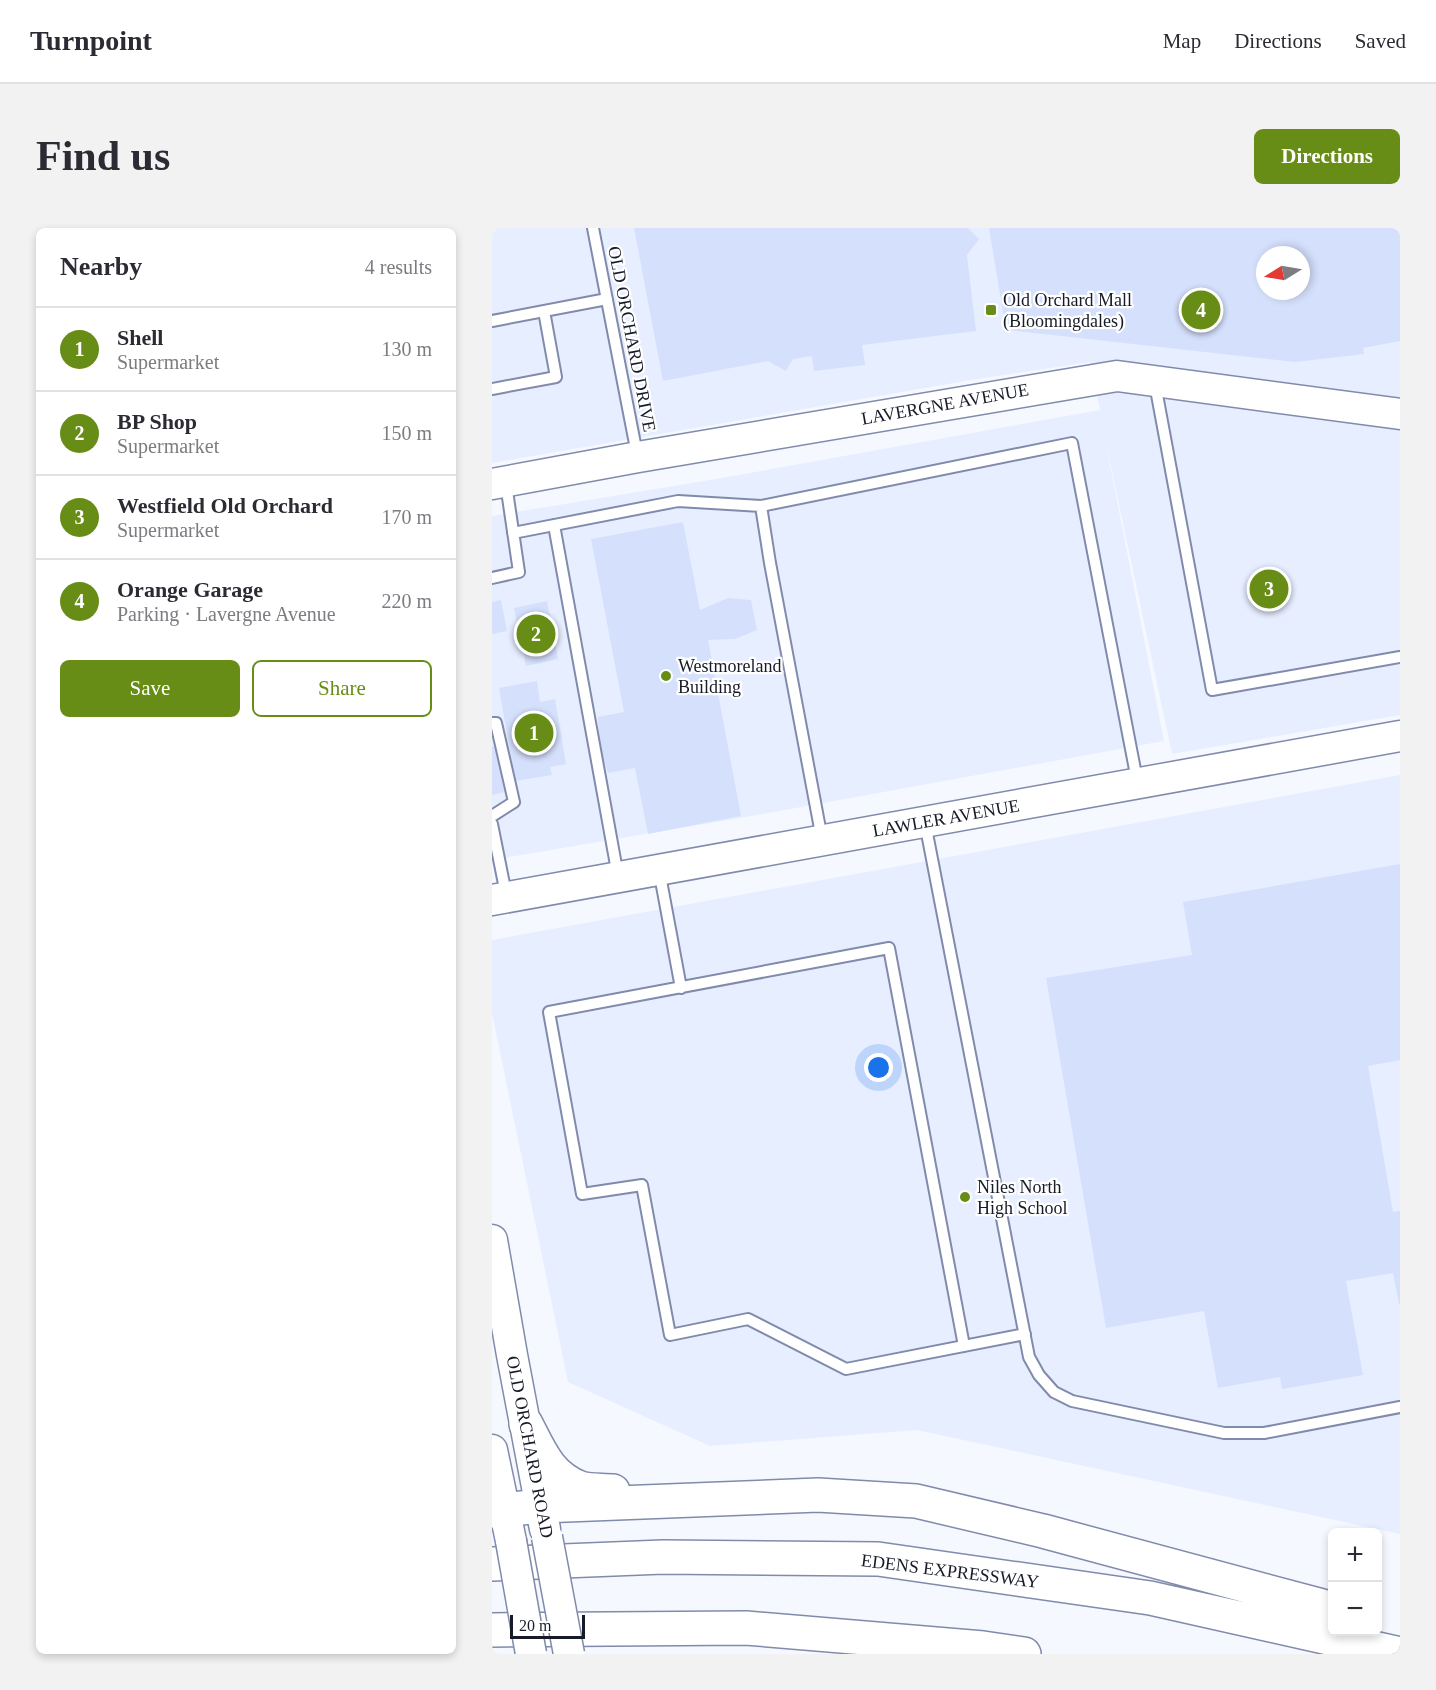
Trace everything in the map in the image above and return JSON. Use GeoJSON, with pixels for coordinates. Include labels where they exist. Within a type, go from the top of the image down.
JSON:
{"type":"FeatureCollection","features":[{"type":"Feature","properties":{"kind":"highway"},"geometry":{"type":"LineString","coordinates":[[526,1424],[545,1461],[559,1477],[582,1489],[631,1492],[781,1488],[818,1495],[916,1501],[1108,1548],[1328,1609]]}},
{"type":"Feature","properties":{"kind":"highway"},"geometry":{"type":"LineString","coordinates":[[500,1531],[544,1522],[818,1495]]}},
{"type":"Feature","properties":{"kind":"highway","name":"EDENS EXPRESSWAY"},"geometry":{"type":"LineString","coordinates":[[500,1531],[663,1557],[878,1559],[1150,1598],[1400,1654]]}},
{"type":"Feature","properties":{"kind":"highway"},"geometry":{"type":"LineString","coordinates":[[492,1630],[746,1628],[983,1648],[1024,1654]]}},
{"type":"Feature","properties":{"kind":"highway"},"geometry":{"type":"LineString","coordinates":[[1380,1636],[1400,1646]]}},
{"type":"Feature","properties":{"kind":"street","name":"LAVERGNE AVENUE"},"geometry":{"type":"LineString","coordinates":[[499,483],[638,457],[1117,376],[1400,414]]}},
{"type":"Feature","properties":{"kind":"street","name":"LAWLER AVENUE"},"geometry":{"type":"LineString","coordinates":[[499,899],[1400,736]]}},
{"type":"Feature","properties":{"kind":"street","name":"OLD ORCHARD ROAD"},"geometry":{"type":"LineString","coordinates":[[492,1240],[569,1654]]}},
{"type":"Feature","properties":{"kind":"street","name":"OLD ORCHARD ROAD"},"geometry":{"type":"LineString","coordinates":[[492,1450],[500,1531],[531,1654]]}},
{"type":"Feature","properties":{"kind":"lane","name":"OLD ORCHARD DRIVE"},"geometry":{"type":"LineString","coordinates":[[593,228],[638,457]]}},
{"type":"Feature","properties":{"kind":"lane"},"geometry":{"type":"LineString","coordinates":[[492,321],[607,299]]}},
{"type":"Feature","properties":{"kind":"lane"},"geometry":{"type":"LineString","coordinates":[[492,389],[556,377],[544,311]]}},
{"type":"Feature","properties":{"kind":"lane"},"geometry":{"type":"LineString","coordinates":[[1154,381],[1212,690],[1400,657]]}},
{"type":"Feature","properties":{"kind":"lane"},"geometry":{"type":"LineString","coordinates":[[513,533],[678,501],[761,506],[1072,443],[1138,784]]}},
{"type":"Feature","properties":{"kind":"lane"},"geometry":{"type":"LineString","coordinates":[[492,578],[519,572],[513,533],[499,483]]}},
{"type":"Feature","properties":{"kind":"lane"},"geometry":{"type":"LineString","coordinates":[[761,506],[822,840]]}},
{"type":"Feature","properties":{"kind":"lane"},"geometry":{"type":"LineString","coordinates":[[554,525],[618,878]]}},
{"type":"Feature","properties":{"kind":"lane"},"geometry":{"type":"LineString","coordinates":[[492,723],[496,723],[513,802],[492,816]]}},
{"type":"Feature","properties":{"kind":"lane"},"geometry":{"type":"LineString","coordinates":[[925,822],[1029,1357],[1039,1375],[1054,1392],[1072,1401],[1224,1433],[1264,1433],[1400,1407]]}},
{"type":"Feature","properties":{"kind":"lane"},"geometry":{"type":"LineString","coordinates":[[492,824],[499,899]]}},
{"type":"Feature","properties":{"kind":"lane"},"geometry":{"type":"LineString","coordinates":[[659,870],[681,987]]}},
{"type":"Feature","properties":{"kind":"lane"},"geometry":{"type":"LineString","coordinates":[[964,1346],[889,948],[549,1012],[582,1194],[642,1185],[670,1335],[748,1319],[846,1370],[1025,1334]]}},
{"type":"Feature","properties":{"kind":"shaded area"},"geometry":{"type":"Polygon","coordinates":[[[492,228],[1400,228],[1400,715],[1172,754],[1103,429],[1164,741],[774,812],[492,860],[492,516],[716,479],[1100,410],[1090,362],[977,379],[492,463],[492,228]]]}},
{"type":"Feature","properties":{"kind":"shaded area","name":"Niles North High School"},"geometry":{"type":"Polygon","coordinates":[[[1400,775],[1400,1534],[1382,1530],[1382,1528],[1372,1528],[917,1430],[710,1446],[568,1382],[492,1013],[492,940],[1400,775]]]}},
{"type":"Feature","properties":{"kind":"building"},"geometry":{"type":"Polygon","coordinates":[[[634,228],[968,228],[979,239],[967,255],[976,331],[862,345],[865,365],[814,371],[812,356],[793,359],[786,371],[768,361],[663,381],[634,228]]]}},
{"type":"Feature","properties":{"kind":"building"},"geometry":{"type":"Polygon","coordinates":[[[989,228],[1400,228],[1400,341],[1363,348],[1364,354],[1295,362],[1006,330],[989,228]]]}},
{"type":"Feature","properties":{"kind":"building","name":"Westmoreland Building"},"geometry":{"type":"Polygon","coordinates":[[[683,522],[700,610],[728,598],[751,600],[757,630],[735,639],[708,640],[741,816],[648,834],[635,768],[608,773],[599,746],[598,717],[624,712],[591,539],[683,522]]]}},
{"type":"Feature","properties":{"kind":"building"},"geometry":{"type":"Polygon","coordinates":[[[501,600],[507,631],[492,634],[492,602],[501,600]]]}},
{"type":"Feature","properties":{"kind":"building"},"geometry":{"type":"Polygon","coordinates":[[[547,601],[558,659],[526,666],[514,608],[547,601]]]}},
{"type":"Feature","properties":{"kind":"building"},"geometry":{"type":"Polygon","coordinates":[[[537,681],[540,702],[555,699],[566,764],[550,767],[552,775],[515,781],[499,688],[537,681]]]}},
{"type":"Feature","properties":{"kind":"building"},"geometry":{"type":"Polygon","coordinates":[[[495,746],[504,792],[492,795],[492,747],[495,746]]]}},
{"type":"Feature","properties":{"kind":"building","name":"Niles North High School"},"geometry":{"type":"Polygon","coordinates":[[[1400,864],[1400,1060],[1368,1066],[1393,1212],[1400,1211],[1400,1304],[1393,1273],[1346,1281],[1363,1375],[1282,1389],[1280,1377],[1218,1388],[1204,1311],[1106,1328],[1046,978],[1192,955],[1183,902],[1400,864]]]}},
{"type":"Feature","properties":{"kind":"place","name":"Old Orchard Mall (Bloomingdales)"},"geometry":{"type":"Point","coordinates":[991,310]}},
{"type":"Feature","properties":{"kind":"place","name":"Orange Garage"},"geometry":{"type":"Point","coordinates":[1201,310]}},
{"type":"Feature","properties":{"kind":"place","name":"Westfield Old Orchard"},"geometry":{"type":"Point","coordinates":[1269,589]}},
{"type":"Feature","properties":{"kind":"place","name":"BP Shop"},"geometry":{"type":"Point","coordinates":[536,634]}},
{"type":"Feature","properties":{"kind":"place","name":"Westmoreland Building"},"geometry":{"type":"Point","coordinates":[666,676]}},
{"type":"Feature","properties":{"kind":"place","name":"Shell"},"geometry":{"type":"Point","coordinates":[534,733]}},
{"type":"Feature","properties":{"kind":"place","name":"Niles North High School"},"geometry":{"type":"Point","coordinates":[965,1197]}}]}
